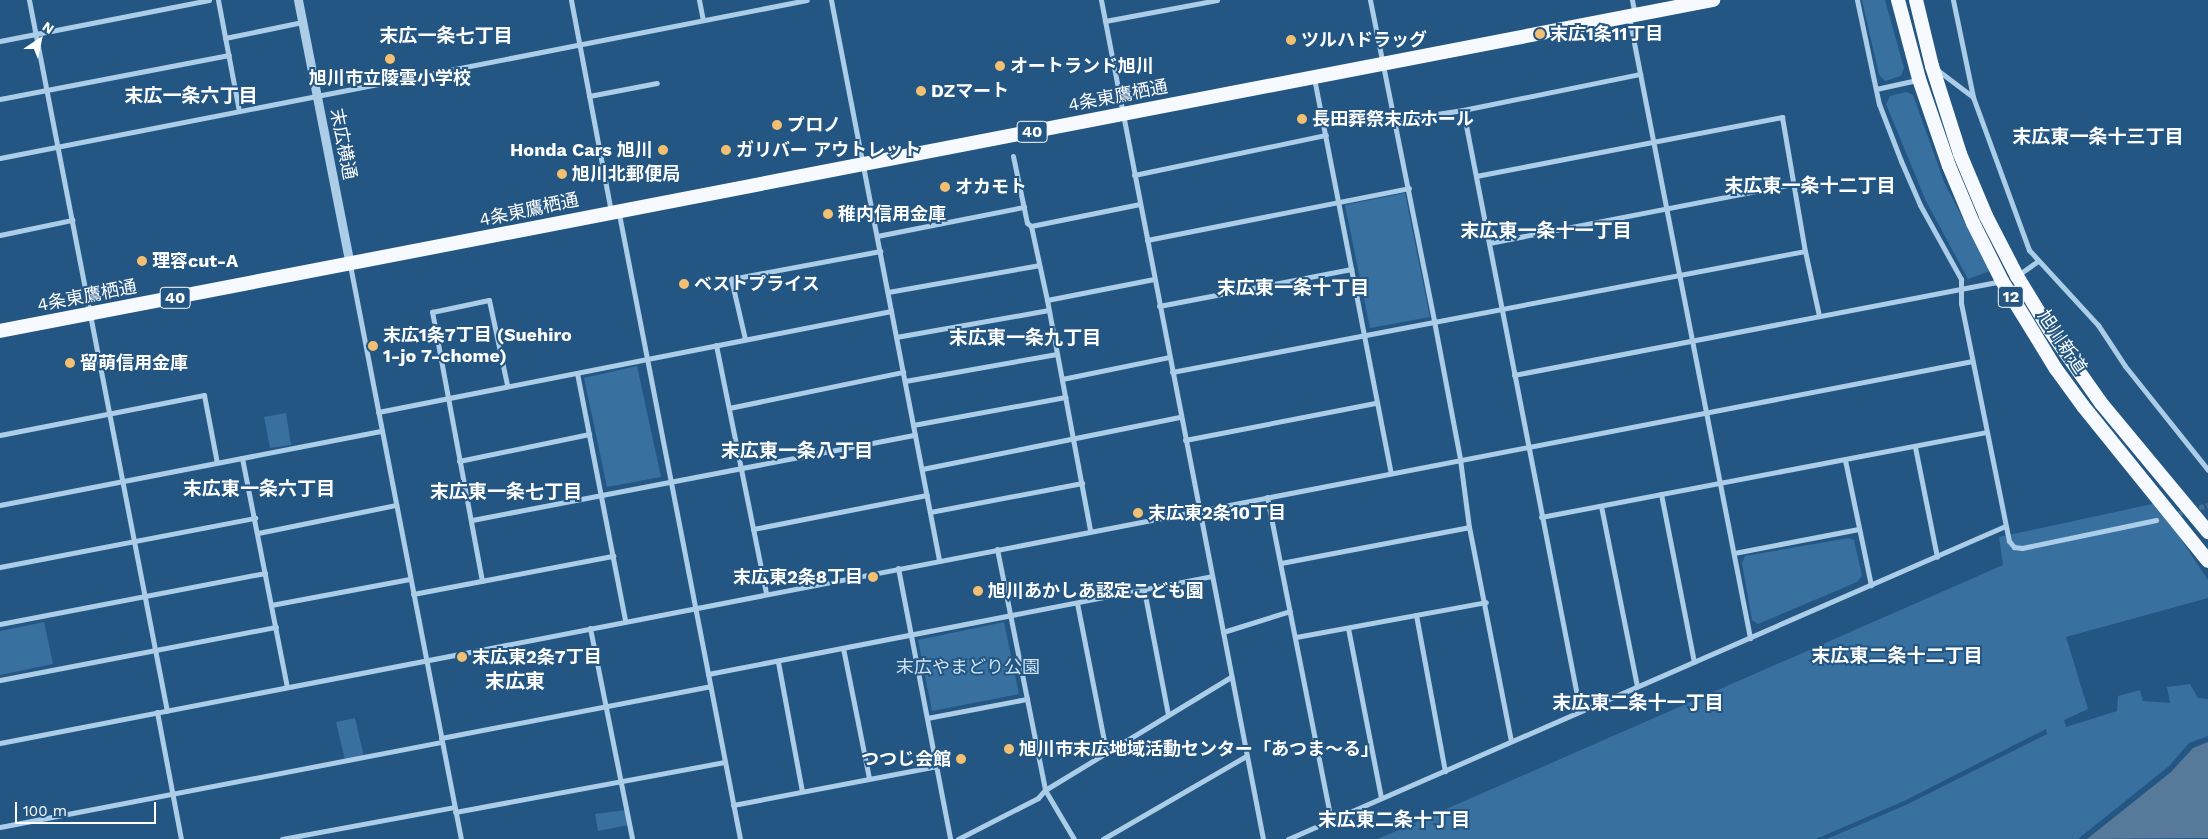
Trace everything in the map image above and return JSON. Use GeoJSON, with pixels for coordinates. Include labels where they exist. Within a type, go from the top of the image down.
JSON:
{"type":"FeatureCollection","features":[{"type":"Feature","properties":{"kind":"highway","name":"4条東鷹栖通"},"geometry":{"type":"LineString","coordinates":[[0,331],[350,265],[615,211],[863,165],[1713,0]]}},
{"type":"Feature","properties":{"kind":"highway","name":"旭川新道"},"geometry":{"type":"LineString","coordinates":[[1898,0],[1919,79],[1948,166],[1976,231],[2002,281],[2056,368],[2083,406],[2205,557]]}},
{"type":"Feature","properties":{"kind":"highway","name":"旭川新道"},"geometry":{"type":"LineString","coordinates":[[1916,0],[1932,66],[1960,154],[1986,216],[2017,276],[2048,329],[2101,403],[2208,532]]}},
{"type":"Feature","properties":{"kind":"street"},"geometry":{"type":"LineString","coordinates":[[29,0],[122,481],[136,541],[167,711]]}},
{"type":"Feature","properties":{"kind":"street"},"geometry":{"type":"LineString","coordinates":[[0,41],[208,0]]}},
{"type":"Feature","properties":{"kind":"street"},"geometry":{"type":"LineString","coordinates":[[218,0],[239,111]]}},
{"type":"Feature","properties":{"kind":"street","name":"末広横通"},"geometry":{"type":"LineString","coordinates":[[298,0],[350,265]]}},
{"type":"Feature","properties":{"kind":"street"},"geometry":{"type":"LineString","coordinates":[[571,0],[589,96],[647,359],[740,839]]}},
{"type":"Feature","properties":{"kind":"street"},"geometry":{"type":"LineString","coordinates":[[699,0],[703,20]]}},
{"type":"Feature","properties":{"kind":"street"},"geometry":{"type":"LineString","coordinates":[[0,158],[807,0]]}},
{"type":"Feature","properties":{"kind":"street"},"geometry":{"type":"LineString","coordinates":[[831,0],[939,560]]}},
{"type":"Feature","properties":{"kind":"street"},"geometry":{"type":"LineString","coordinates":[[1101,0],[1263,839]]}},
{"type":"Feature","properties":{"kind":"street"},"geometry":{"type":"LineString","coordinates":[[1105,22],[1217,0]]}},
{"type":"Feature","properties":{"kind":"street"},"geometry":{"type":"LineString","coordinates":[[1370,0],[1409,188],[1460,459],[1469,527],[1486,602],[1511,742]]}},
{"type":"Feature","properties":{"kind":"street"},"geometry":{"type":"LineString","coordinates":[[1632,0],[1632,16],[1640,74],[1750,638]]}},
{"type":"Feature","properties":{"kind":"street"},"geometry":{"type":"LineString","coordinates":[[1856,0],[1876,89],[1901,161],[1920,205],[1961,279],[1961,302],[2004,526],[2009,541],[2014,547],[2022,548],[2156,520]]}},
{"type":"Feature","properties":{"kind":"street"},"geometry":{"type":"LineString","coordinates":[[1953,0],[1972,97],[2029,250],[2098,324],[2125,366],[2208,470]]}},
{"type":"Feature","properties":{"kind":"street"},"geometry":{"type":"LineString","coordinates":[[225,38],[302,22]]}},
{"type":"Feature","properties":{"kind":"street"},"geometry":{"type":"LineString","coordinates":[[0,99],[229,55]]}},
{"type":"Feature","properties":{"kind":"street"},"geometry":{"type":"LineString","coordinates":[[1932,66],[1972,97]]}},
{"type":"Feature","properties":{"kind":"street"},"geometry":{"type":"LineString","coordinates":[[1396,120],[1463,110],[1640,74]]}},
{"type":"Feature","properties":{"kind":"street"},"geometry":{"type":"LineString","coordinates":[[1313,77],[1326,135],[1391,473]]}},
{"type":"Feature","properties":{"kind":"street"},"geometry":{"type":"LineString","coordinates":[[1876,89],[1919,79]]}},
{"type":"Feature","properties":{"kind":"street"},"geometry":{"type":"LineString","coordinates":[[589,96],[657,83]]}},
{"type":"Feature","properties":{"kind":"street"},"geometry":{"type":"LineString","coordinates":[[1463,110],[1580,711]]}},
{"type":"Feature","properties":{"kind":"street"},"geometry":{"type":"LineString","coordinates":[[1476,176],[1782,117],[1792,184],[1819,316]]}},
{"type":"Feature","properties":{"kind":"street"},"geometry":{"type":"LineString","coordinates":[[1134,175],[1326,135]]}},
{"type":"Feature","properties":{"kind":"street"},"geometry":{"type":"LineString","coordinates":[[1013,156],[1027,223],[1031,226],[1047,300],[1090,530]]}},
{"type":"Feature","properties":{"kind":"street"},"geometry":{"type":"LineString","coordinates":[[1488,243],[1792,184]]}},
{"type":"Feature","properties":{"kind":"street"},"geometry":{"type":"LineString","coordinates":[[1147,240],[1409,188]]}},
{"type":"Feature","properties":{"kind":"street"},"geometry":{"type":"LineString","coordinates":[[1031,226],[1140,204]]}},
{"type":"Feature","properties":{"kind":"street"},"geometry":{"type":"LineString","coordinates":[[877,236],[1024,207]]}},
{"type":"Feature","properties":{"kind":"street"},"geometry":{"type":"LineString","coordinates":[[0,235],[72,220]]}},
{"type":"Feature","properties":{"kind":"street"},"geometry":{"type":"LineString","coordinates":[[745,340],[731,279],[880,251]]}},
{"type":"Feature","properties":{"kind":"street"},"geometry":{"type":"LineString","coordinates":[[1172,372],[1805,251]]}},
{"type":"Feature","properties":{"kind":"street"},"geometry":{"type":"LineString","coordinates":[[2017,276],[2038,261]]}},
{"type":"Feature","properties":{"kind":"street"},"geometry":{"type":"LineString","coordinates":[[350,265],[461,839]]}},
{"type":"Feature","properties":{"kind":"street"},"geometry":{"type":"LineString","coordinates":[[888,292],[1039,265]]}},
{"type":"Feature","properties":{"kind":"street"},"geometry":{"type":"LineString","coordinates":[[1160,306],[1351,269]]}},
{"type":"Feature","properties":{"kind":"street"},"geometry":{"type":"LineString","coordinates":[[1047,300],[1154,279]]}},
{"type":"Feature","properties":{"kind":"street"},"geometry":{"type":"LineString","coordinates":[[1514,376],[2002,281]]}},
{"type":"Feature","properties":{"kind":"street"},"geometry":{"type":"LineString","coordinates":[[482,581],[432,312],[489,300],[507,385]]}},
{"type":"Feature","properties":{"kind":"street"},"geometry":{"type":"LineString","coordinates":[[378,412],[891,310]]}},
{"type":"Feature","properties":{"kind":"street"},"geometry":{"type":"LineString","coordinates":[[896,338],[1049,310]]}},
{"type":"Feature","properties":{"kind":"street"},"geometry":{"type":"LineString","coordinates":[[716,345],[766,594]]}},
{"type":"Feature","properties":{"kind":"street"},"geometry":{"type":"LineString","coordinates":[[905,381],[1057,354]]}},
{"type":"Feature","properties":{"kind":"street"},"geometry":{"type":"LineString","coordinates":[[1062,379],[1169,358]]}},
{"type":"Feature","properties":{"kind":"street"},"geometry":{"type":"LineString","coordinates":[[0,743],[1090,530],[1972,361]]}},
{"type":"Feature","properties":{"kind":"street"},"geometry":{"type":"LineString","coordinates":[[729,408],[903,372]]}},
{"type":"Feature","properties":{"kind":"street"},"geometry":{"type":"LineString","coordinates":[[577,373],[625,621]]}},
{"type":"Feature","properties":{"kind":"street"},"geometry":{"type":"LineString","coordinates":[[0,435],[204,395],[217,463]]}},
{"type":"Feature","properties":{"kind":"street"},"geometry":{"type":"LineString","coordinates":[[914,425],[1065,397]]}},
{"type":"Feature","properties":{"kind":"street"},"geometry":{"type":"LineString","coordinates":[[1186,440],[1376,402]]}},
{"type":"Feature","properties":{"kind":"street"},"geometry":{"type":"LineString","coordinates":[[922,469],[1181,417]]}},
{"type":"Feature","properties":{"kind":"street"},"geometry":{"type":"LineString","coordinates":[[0,505],[382,431]]}},
{"type":"Feature","properties":{"kind":"street"},"geometry":{"type":"LineString","coordinates":[[1541,517],[1986,432]]}},
{"type":"Feature","properties":{"kind":"street"},"geometry":{"type":"LineString","coordinates":[[459,461],[589,434]]}},
{"type":"Feature","properties":{"kind":"street"},"geometry":{"type":"LineString","coordinates":[[472,520],[740,467],[915,435]]}},
{"type":"Feature","properties":{"kind":"street"},"geometry":{"type":"LineString","coordinates":[[1915,447],[1937,557]]}},
{"type":"Feature","properties":{"kind":"street"},"geometry":{"type":"LineString","coordinates":[[242,458],[287,687]]}},
{"type":"Feature","properties":{"kind":"street"},"geometry":{"type":"LineString","coordinates":[[1845,460],[1871,585]]}},
{"type":"Feature","properties":{"kind":"street"},"geometry":{"type":"LineString","coordinates":[[930,512],[1082,483]]}},
{"type":"Feature","properties":{"kind":"street"},"geometry":{"type":"LineString","coordinates":[[1661,494],[1694,662]]}},
{"type":"Feature","properties":{"kind":"street"},"geometry":{"type":"LineString","coordinates":[[753,528],[927,495]]}},
{"type":"Feature","properties":{"kind":"street"},"geometry":{"type":"LineString","coordinates":[[1267,497],[1331,820]]}},
{"type":"Feature","properties":{"kind":"street"},"geometry":{"type":"LineString","coordinates":[[258,533],[396,505]]}},
{"type":"Feature","properties":{"kind":"street"},"geometry":{"type":"LineString","coordinates":[[1602,506],[1637,686]]}},
{"type":"Feature","properties":{"kind":"street"},"geometry":{"type":"LineString","coordinates":[[0,568],[255,518]]}},
{"type":"Feature","properties":{"kind":"street"},"geometry":{"type":"LineString","coordinates":[[1288,839],[1937,557],[2004,526]]}},
{"type":"Feature","properties":{"kind":"street"},"geometry":{"type":"LineString","coordinates":[[1281,563],[1469,527]]}},
{"type":"Feature","properties":{"kind":"street"},"geometry":{"type":"LineString","coordinates":[[1734,553],[1858,529]]}},
{"type":"Feature","properties":{"kind":"street"},"geometry":{"type":"LineString","coordinates":[[997,549],[1045,790],[1074,839]]}},
{"type":"Feature","properties":{"kind":"street"},"geometry":{"type":"LineString","coordinates":[[413,594],[613,556]]}},
{"type":"Feature","properties":{"kind":"street"},"geometry":{"type":"LineString","coordinates":[[898,568],[950,839]]}},
{"type":"Feature","properties":{"kind":"street"},"geometry":{"type":"LineString","coordinates":[[0,624],[266,574]]}},
{"type":"Feature","properties":{"kind":"street"},"geometry":{"type":"LineString","coordinates":[[708,674],[778,662],[911,634],[1212,576]]}},
{"type":"Feature","properties":{"kind":"street"},"geometry":{"type":"LineString","coordinates":[[271,605],[410,579]]}},
{"type":"Feature","properties":{"kind":"street"},"geometry":{"type":"LineString","coordinates":[[1144,590],[1168,716]]}},
{"type":"Feature","properties":{"kind":"street"},"geometry":{"type":"LineString","coordinates":[[1296,637],[1486,602]]}},
{"type":"Feature","properties":{"kind":"street"},"geometry":{"type":"LineString","coordinates":[[1077,603],[1106,752]]}},
{"type":"Feature","properties":{"kind":"street"},"geometry":{"type":"LineString","coordinates":[[1223,632],[1290,611]]}},
{"type":"Feature","properties":{"kind":"street"},"geometry":{"type":"LineString","coordinates":[[1416,615],[1445,771]]}},
{"type":"Feature","properties":{"kind":"street"},"geometry":{"type":"LineString","coordinates":[[0,680],[276,627]]}},
{"type":"Feature","properties":{"kind":"street"},"geometry":{"type":"LineString","coordinates":[[590,628],[632,839]]}},
{"type":"Feature","properties":{"kind":"street"},"geometry":{"type":"LineString","coordinates":[[1348,628],[1381,798]]}},
{"type":"Feature","properties":{"kind":"street"},"geometry":{"type":"LineString","coordinates":[[844,648],[869,778]]}},
{"type":"Feature","properties":{"kind":"street"},"geometry":{"type":"LineString","coordinates":[[778,662],[802,791]]}},
{"type":"Feature","properties":{"kind":"street"},"geometry":{"type":"LineString","coordinates":[[958,839],[1038,798],[1045,790],[1231,677]]}},
{"type":"Feature","properties":{"kind":"street"},"geometry":{"type":"LineString","coordinates":[[0,827],[172,795],[710,686]]}},
{"type":"Feature","properties":{"kind":"street"},"geometry":{"type":"LineString","coordinates":[[928,718],[1027,699]]}},
{"type":"Feature","properties":{"kind":"street"},"geometry":{"type":"LineString","coordinates":[[157,712],[181,839]]}},
{"type":"Feature","properties":{"kind":"street"},"geometry":{"type":"LineString","coordinates":[[1103,839],[1246,756]]}},
{"type":"Feature","properties":{"kind":"street"},"geometry":{"type":"LineString","coordinates":[[282,839],[724,762]]}},
{"type":"Feature","properties":{"kind":"street"},"geometry":{"type":"LineString","coordinates":[[734,806],[802,791],[937,766]]}},
{"type":"Feature","properties":{"kind":"green space"},"geometry":{"type":"Polygon","coordinates":[[[1862,0],[1885,0],[1904,68],[1901,76],[1885,81],[1879,75],[1862,0]]]}},
{"type":"Feature","properties":{"kind":"green space"},"geometry":{"type":"Polygon","coordinates":[[[1906,92],[1913,95],[1944,182],[1990,271],[1968,279],[1926,201],[1886,104],[1890,96],[1906,92]]]}},
{"type":"Feature","properties":{"kind":"green space"},"geometry":{"type":"Polygon","coordinates":[[[1405,193],[1430,317],[1370,328],[1345,205],[1405,193]]]}},
{"type":"Feature","properties":{"kind":"green space"},"geometry":{"type":"Polygon","coordinates":[[[637,366],[661,477],[607,487],[584,378],[637,366]]]}},
{"type":"Feature","properties":{"kind":"green space"},"geometry":{"type":"Polygon","coordinates":[[[286,413],[291,445],[270,448],[264,417],[286,413]]]}},
{"type":"Feature","properties":{"kind":"green space"},"geometry":{"type":"Polygon","coordinates":[[[2157,503],[2208,580],[2208,598],[2066,637],[2088,709],[2064,720],[2066,727],[2117,711],[2118,696],[2140,690],[2143,701],[2170,703],[2167,687],[2190,684],[2198,698],[2208,699],[2208,736],[2189,743],[2169,766],[2078,839],[1827,839],[1908,804],[2047,734],[2046,729],[1904,801],[1816,839],[1378,839],[2003,565],[1999,537],[2157,503]]]}},
{"type":"Feature","properties":{"kind":"green space"},"geometry":{"type":"Polygon","coordinates":[[[1849,538],[1854,540],[1862,576],[1857,582],[1758,624],[1752,620],[1742,563],[1745,556],[1849,538]]]}},
{"type":"Feature","properties":{"kind":"green space"},"geometry":{"type":"Polygon","coordinates":[[[44,622],[53,664],[0,675],[0,631],[44,622]]]}},
{"type":"Feature","properties":{"kind":"green space","name":"末広やまどり公園"},"geometry":{"type":"Polygon","coordinates":[[[1004,622],[1019,694],[932,711],[918,640],[1004,622]]]}},
{"type":"Feature","properties":{"kind":"green space"},"geometry":{"type":"Polygon","coordinates":[[[355,718],[364,757],[345,760],[336,722],[355,718]]]}},
{"type":"Feature","properties":{"kind":"green space"},"geometry":{"type":"Polygon","coordinates":[[[626,810],[629,825],[598,831],[595,814],[626,810]]]}},
{"type":"Feature","properties":{"kind":"shaded area"},"geometry":{"type":"Polygon","coordinates":[[[2208,742],[2208,838],[2087,839],[2171,772],[2193,748],[2208,742]]]}},
{"type":"Feature","properties":{"kind":"tunnel"},"geometry":{"type":"LineString","coordinates":[[2156,520],[2208,505]]}},
{"type":"Feature","properties":{"kind":"place","name":"末広1条11丁目"},"geometry":{"type":"Point","coordinates":[1540,34]}},
{"type":"Feature","properties":{"kind":"place","name":"ツルハドラッグ"},"geometry":{"type":"Point","coordinates":[1291,40]}},
{"type":"Feature","properties":{"kind":"place","name":"旭川市立陵雲小学校"},"geometry":{"type":"Point","coordinates":[390,59]}},
{"type":"Feature","properties":{"kind":"place","name":"オートランド旭川"},"geometry":{"type":"Point","coordinates":[1000,66]}},
{"type":"Feature","properties":{"kind":"place","name":"DZマート"},"geometry":{"type":"Point","coordinates":[921,91]}},
{"type":"Feature","properties":{"kind":"place","name":"長田葬祭末広ホール"},"geometry":{"type":"Point","coordinates":[1302,119]}},
{"type":"Feature","properties":{"kind":"place","name":"プロノ"},"geometry":{"type":"Point","coordinates":[777,125]}},
{"type":"Feature","properties":{"kind":"place","name":"Honda Cars 旭川"},"geometry":{"type":"Point","coordinates":[663,150]}},
{"type":"Feature","properties":{"kind":"place","name":"ガリバー アウトレット"},"geometry":{"type":"Point","coordinates":[726,150]}},
{"type":"Feature","properties":{"kind":"place","name":"旭川北郵便局"},"geometry":{"type":"Point","coordinates":[562,174]}},
{"type":"Feature","properties":{"kind":"place","name":"オカモト"},"geometry":{"type":"Point","coordinates":[945,187]}},
{"type":"Feature","properties":{"kind":"place","name":"稚内信用金庫"},"geometry":{"type":"Point","coordinates":[828,214]}},
{"type":"Feature","properties":{"kind":"place","name":"理容cut-A"},"geometry":{"type":"Point","coordinates":[142,261]}},
{"type":"Feature","properties":{"kind":"place","name":"ベストプライス"},"geometry":{"type":"Point","coordinates":[684,284]}},
{"type":"Feature","properties":{"kind":"place","name":"末広1条7丁目 (Suehiro 1-jo 7-chome)"},"geometry":{"type":"Point","coordinates":[373,346]}},
{"type":"Feature","properties":{"kind":"place","name":"留萌信用金庫"},"geometry":{"type":"Point","coordinates":[70,363]}},
{"type":"Feature","properties":{"kind":"place","name":"末広東2条10丁目"},"geometry":{"type":"Point","coordinates":[1138,513]}},
{"type":"Feature","properties":{"kind":"place","name":"末広東2条8丁目"},"geometry":{"type":"Point","coordinates":[873,577]}},
{"type":"Feature","properties":{"kind":"place","name":"旭川あかしあ認定こども園"},"geometry":{"type":"Point","coordinates":[978,591]}},
{"type":"Feature","properties":{"kind":"place","name":"末広東2条7丁目"},"geometry":{"type":"Point","coordinates":[462,657]}},
{"type":"Feature","properties":{"kind":"place","name":"旭川市末広地域活動センター「あつま〜る」"},"geometry":{"type":"Point","coordinates":[1009,749]}},
{"type":"Feature","properties":{"kind":"place","name":"つつじ会館"},"geometry":{"type":"Point","coordinates":[961,759]}},
{"type":"Feature","properties":{"kind":"district","name":"末広一条七丁目"},"geometry":{"type":"Point","coordinates":[446,36]}},
{"type":"Feature","properties":{"kind":"district","name":"末広一条六丁目"},"geometry":{"type":"Point","coordinates":[191,96]}},
{"type":"Feature","properties":{"kind":"district","name":"末広東一条十三丁目"},"geometry":{"type":"Point","coordinates":[2098,137]}},
{"type":"Feature","properties":{"kind":"district","name":"末広東一条十二丁目"},"geometry":{"type":"Point","coordinates":[1810,186]}},
{"type":"Feature","properties":{"kind":"district","name":"末広東一条十一丁目"},"geometry":{"type":"Point","coordinates":[1546,231]}},
{"type":"Feature","properties":{"kind":"district","name":"末広東一条十丁目"},"geometry":{"type":"Point","coordinates":[1293,288]}},
{"type":"Feature","properties":{"kind":"district","name":"末広東一条九丁目"},"geometry":{"type":"Point","coordinates":[1025,338]}},
{"type":"Feature","properties":{"kind":"district","name":"末広東一条八丁目"},"geometry":{"type":"Point","coordinates":[797,451]}},
{"type":"Feature","properties":{"kind":"district","name":"末広東一条六丁目"},"geometry":{"type":"Point","coordinates":[259,489]}},
{"type":"Feature","properties":{"kind":"district","name":"末広東一条七丁目"},"geometry":{"type":"Point","coordinates":[506,492]}},
{"type":"Feature","properties":{"kind":"district","name":"末広東二条十二丁目"},"geometry":{"type":"Point","coordinates":[1897,656]}},
{"type":"Feature","properties":{"kind":"district","name":"末広東"},"geometry":{"type":"Point","coordinates":[515,681]}},
{"type":"Feature","properties":{"kind":"district","name":"末広東二条十一丁目"},"geometry":{"type":"Point","coordinates":[1638,703]}},
{"type":"Feature","properties":{"kind":"district","name":"末広東二条十丁目"},"geometry":{"type":"Point","coordinates":[1394,820]}}]}
